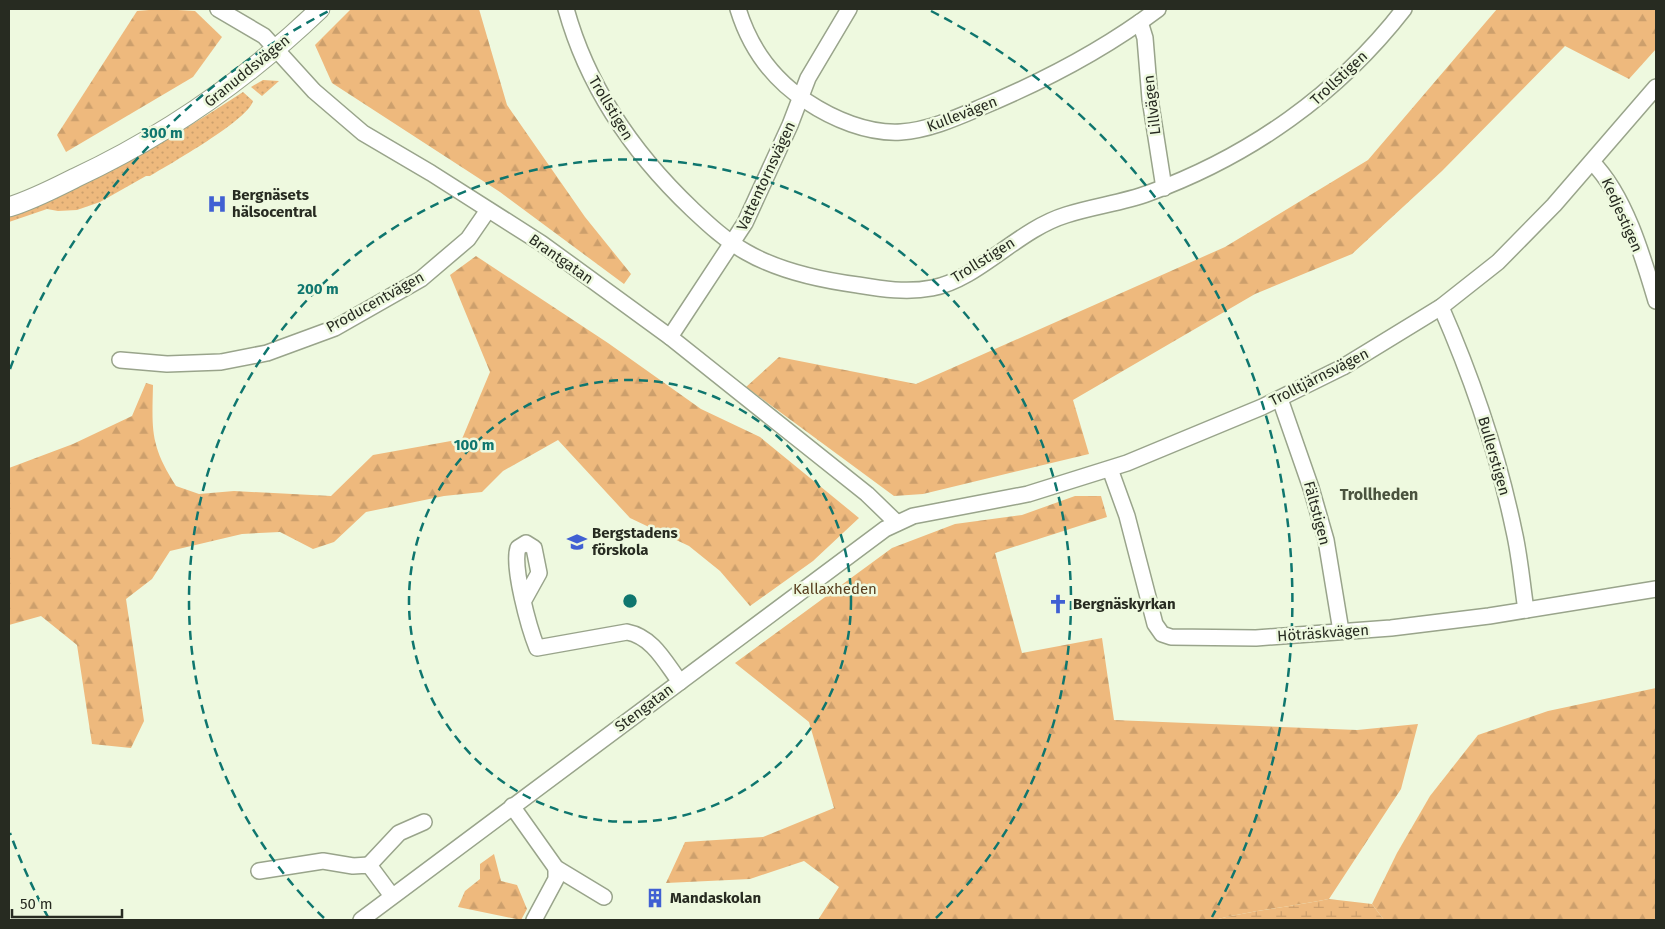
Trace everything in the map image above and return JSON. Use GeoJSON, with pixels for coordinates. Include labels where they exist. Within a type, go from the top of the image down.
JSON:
{"type":"FeatureCollection","features":[{"type":"Feature","properties":{"kind":"street","name":"Brantgatan"},"geometry":{"type":"LineString","coordinates":[[218,9],[252,28],[276,49],[314,91],[363,133],[541,243],[670,337],[867,494],[896,523]]}},
{"type":"Feature","properties":{"kind":"street","name":"Granuddsvägen"},"geometry":{"type":"LineString","coordinates":[[9,208],[116,159],[158,134],[225,90],[276,49],[320,9]]}},
{"type":"Feature","properties":{"kind":"street","name":"Trollstigen"},"geometry":{"type":"LineString","coordinates":[[566,9],[587,66],[602,98],[624,134],[668,186],[705,222],[733,244],[762,259],[803,275],[834,282],[908,290],[943,285],[973,270],[1009,244],[1042,225],[1065,215],[1128,200],[1164,188],[1192,177],[1239,152],[1311,105],[1348,72],[1404,9]]}},
{"type":"Feature","properties":{"kind":"street","name":"Kullevägen"},"geometry":{"type":"LineString","coordinates":[[738,9],[743,26],[758,55],[776,77],[800,98],[837,119],[864,128],[901,132],[920,129],[969,112],[1041,80],[1113,42],[1158,9]]}},
{"type":"Feature","properties":{"kind":"street","name":"Vattentornsvägen"},"geometry":{"type":"LineString","coordinates":[[670,337],[733,244],[759,196],[808,78],[849,9]]}},
{"type":"Feature","properties":{"kind":"street","name":"Lillvägen"},"geometry":{"type":"LineString","coordinates":[[1140,22],[1145,38],[1150,99],[1164,188]]}},
{"type":"Feature","properties":{"kind":"street","name":"Trolltjärnsvägen"},"geometry":{"type":"LineString","coordinates":[[896,523],[936,511],[1028,494],[1110,469],[1280,399],[1343,367],[1441,308],[1514,247],[1592,162],[1656,87]]}},
{"type":"Feature","properties":{"kind":"street","name":"Kedjestigen"},"geometry":{"type":"LineString","coordinates":[[1592,162],[1612,186],[1636,243],[1656,301]]}},
{"type":"Feature","properties":{"kind":"street","name":"Producentvägen"},"geometry":{"type":"LineString","coordinates":[[120,360],[167,364],[221,362],[267,353],[335,328],[422,279],[468,239],[488,210]]}},
{"type":"Feature","properties":{"kind":"street","name":"Bullerstigen"},"geometry":{"type":"LineString","coordinates":[[1441,308],[1466,368],[1490,434],[1515,533],[1526,610]]}},
{"type":"Feature","properties":{"kind":"street","name":"Fältstigen"},"geometry":{"type":"LineString","coordinates":[[1280,399],[1290,422],[1326,540],[1341,631]]}},
{"type":"Feature","properties":{"kind":"street","name":"Höträskvägen"},"geometry":{"type":"LineString","coordinates":[[1110,469],[1129,523],[1155,624],[1162,634],[1180,638],[1256,638],[1391,628],[1526,610],[1656,589]]}},
{"type":"Feature","properties":{"kind":"street","name":"Stengatan"},"geometry":{"type":"LineString","coordinates":[[361,920],[876,535],[896,523]]}},
{"type":"Feature","properties":{"kind":"street"},"geometry":{"type":"LineString","coordinates":[[524,600],[530,631],[537,648],[627,632],[635,634],[654,647],[680,682]]}},
{"type":"Feature","properties":{"kind":"street"},"geometry":{"type":"LineString","coordinates":[[512,806],[556,868],[604,897]]}},
{"type":"Feature","properties":{"kind":"street"},"geometry":{"type":"LineString","coordinates":[[258,871],[323,861],[353,866],[369,865],[398,833],[424,822]]}},
{"type":"Feature","properties":{"kind":"street"},"geometry":{"type":"LineString","coordinates":[[369,865],[392,896]]}},
{"type":"Feature","properties":{"kind":"street"},"geometry":{"type":"LineString","coordinates":[[534,920],[556,879],[556,868]]}},
{"type":"Feature","properties":{"kind":"green space"},"geometry":{"type":"Polygon","coordinates":[[[161,9],[195,11],[222,37],[193,77],[66,152],[57,135],[137,11],[161,9]]]}},
{"type":"Feature","properties":{"kind":"green space"},"geometry":{"type":"Polygon","coordinates":[[[351,9],[479,9],[507,105],[585,217],[631,274],[624,284],[500,192],[332,83],[315,45],[351,9]]]}},
{"type":"Feature","properties":{"kind":"green space"},"geometry":{"type":"Polygon","coordinates":[[[1497,9],[1656,9],[1656,49],[1629,79],[1565,46],[1442,171],[1352,254],[1255,294],[1073,400],[1089,454],[923,494],[894,496],[746,387],[779,357],[916,384],[1225,247],[1368,160],[1497,9]]]}},
{"type":"Feature","properties":{"kind":"green space"},"geometry":{"type":"Polygon","coordinates":[[[263,80],[279,81],[262,96],[251,87],[263,80]]]}},
{"type":"Feature","properties":{"kind":"green space"},"geometry":{"type":"Polygon","coordinates":[[[243,92],[253,101],[238,119],[207,141],[150,176],[146,176],[100,202],[77,210],[58,211],[47,209],[9,222],[9,217],[70,190],[129,160],[243,92]]]}},
{"type":"Feature","properties":{"kind":"green space"},"geometry":{"type":"Polygon","coordinates":[[[476,256],[608,343],[701,409],[760,437],[859,518],[813,561],[750,606],[720,571],[689,546],[630,518],[558,440],[503,471],[482,492],[444,496],[366,512],[334,542],[313,549],[280,532],[242,534],[170,551],[152,579],[126,599],[144,721],[131,748],[92,744],[77,645],[41,616],[9,625],[9,468],[73,444],[132,416],[146,383],[153,385],[154,437],[161,459],[176,486],[199,494],[234,491],[331,496],[373,455],[462,439],[490,372],[450,275],[476,256]]]}},
{"type":"Feature","properties":{"kind":"green space"},"geometry":{"type":"Polygon","coordinates":[[[1075,496],[1101,496],[1107,517],[995,553],[1022,653],[1102,638],[1114,720],[1357,730],[1418,724],[1401,789],[1329,899],[1214,920],[818,920],[839,887],[804,861],[750,879],[666,883],[685,842],[763,837],[834,808],[809,722],[735,663],[892,548],[955,524],[1022,515],[1075,496]]]}},
{"type":"Feature","properties":{"kind":"green space"},"geometry":{"type":"Polygon","coordinates":[[[1656,688],[1656,920],[1384,920],[1372,904],[1397,853],[1430,796],[1478,735],[1548,711],[1656,688]]]}},
{"type":"Feature","properties":{"kind":"green space"},"geometry":{"type":"Polygon","coordinates":[[[494,854],[501,881],[517,885],[527,909],[521,920],[458,907],[465,891],[480,879],[480,864],[494,854]]]}},
{"type":"Feature","properties":{"kind":"green space"},"geometry":{"type":"Polygon","coordinates":[[[1329,899],[1372,904],[1384,920],[1214,920],[1243,914],[1329,899]]]}},
{"type":"Feature","properties":{"kind":"place","name":"Bergnäsets hälsocentral"},"geometry":{"type":"Point","coordinates":[217,204]}},
{"type":"Feature","properties":{"kind":"place","name":"Bergstadens förskola"},"geometry":{"type":"Point","coordinates":[577,542]}},
{"type":"Feature","properties":{"kind":"place","name":"Bergnäskyrkan"},"geometry":{"type":"Point","coordinates":[1058,604]}},
{"type":"Feature","properties":{"kind":"place","name":"Mandaskolan"},"geometry":{"type":"Point","coordinates":[655,898]}},
{"type":"Feature","properties":{"kind":"district","name":"Trollheden"},"geometry":{"type":"Point","coordinates":[1379,494]}},
{"type":"Feature","properties":{"kind":"park label","name":"Kallaxheden"},"geometry":{"type":"Point","coordinates":[835,589]}}]}
